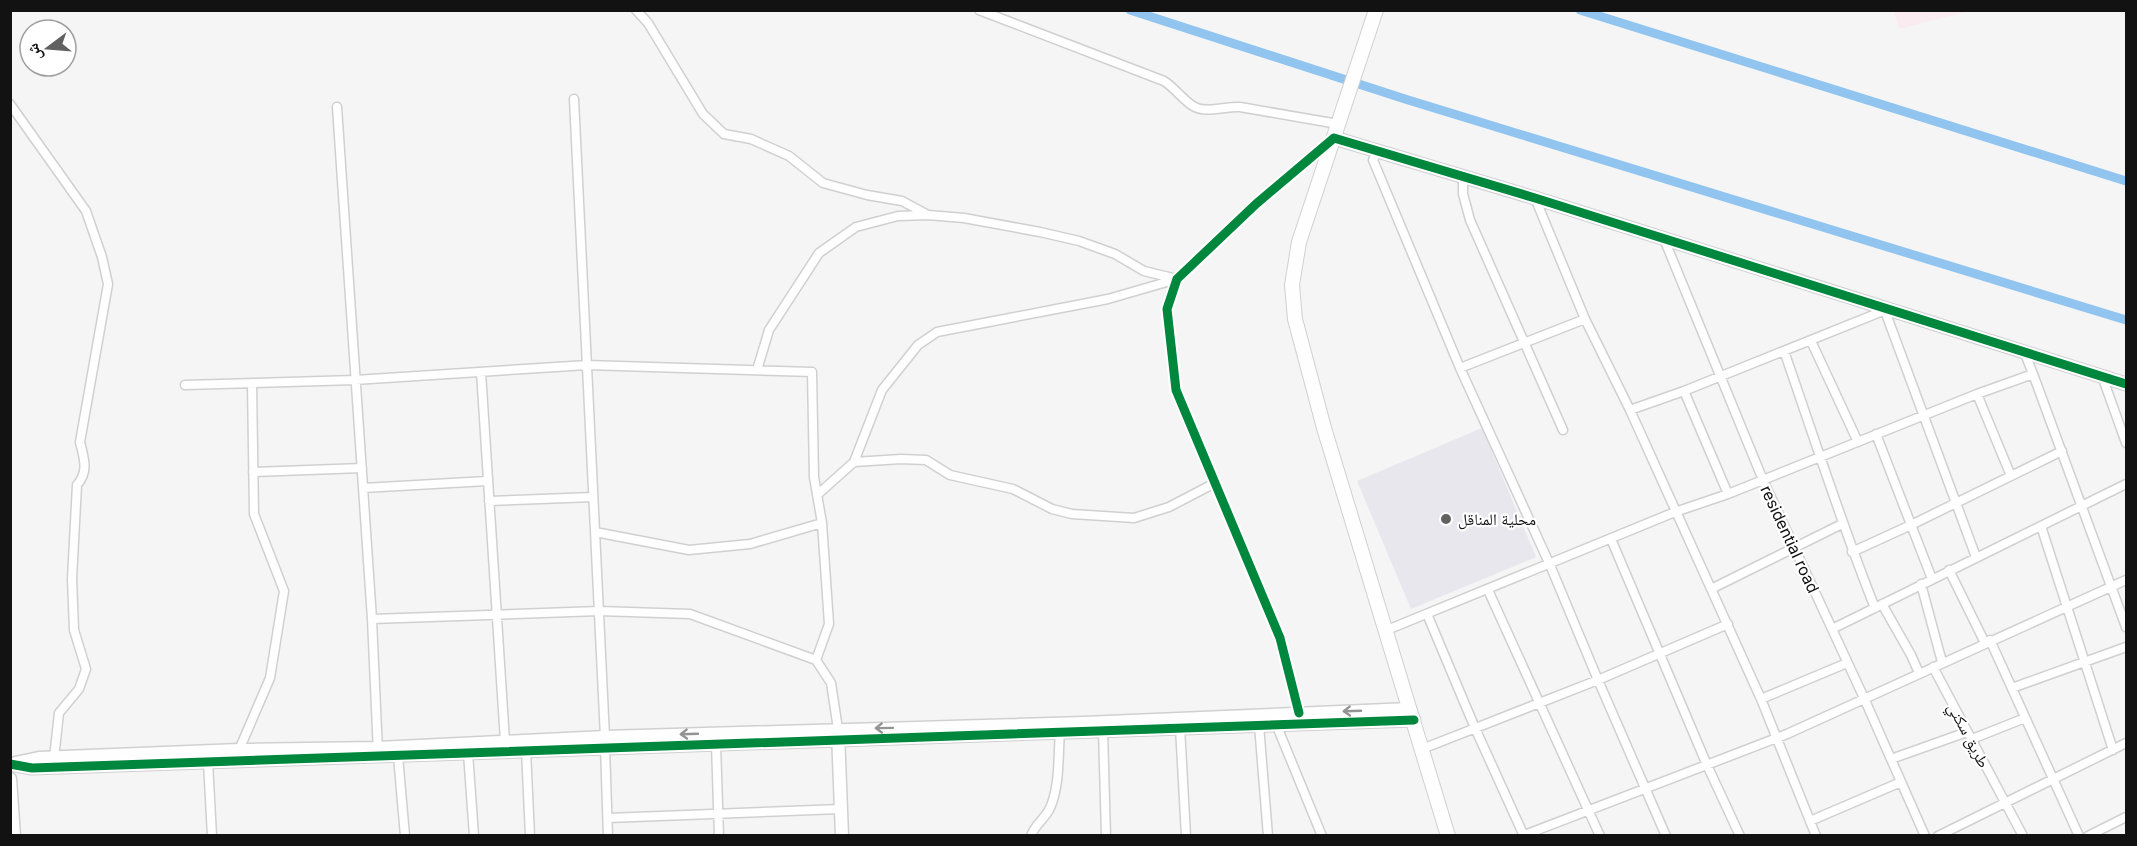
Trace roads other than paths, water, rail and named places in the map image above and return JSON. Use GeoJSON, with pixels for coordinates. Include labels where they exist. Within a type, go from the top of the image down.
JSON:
{"type":"FeatureCollection","features":[{"type":"Feature","properties":{"kind":"main road"},"geometry":{"type":"LineString","coordinates":[[1376,10],[1299,242],[1292,285],[1295,319],[1324,428],[1448,836]]}},
{"type":"Feature","properties":{"kind":"street"},"geometry":{"type":"LineString","coordinates":[[636,10],[648,23],[703,114],[724,134],[751,140],[789,156],[823,183],[867,195],[902,201],[928,215]]}},
{"type":"Feature","properties":{"kind":"street"},"geometry":{"type":"LineString","coordinates":[[979,10],[1164,81],[1176,89],[1187,102],[1198,108],[1240,107],[1336,131],[1378,150],[2127,384]]}},
{"type":"Feature","properties":{"kind":"street"},"geometry":{"type":"LineString","coordinates":[[574,99],[608,836]]}},
{"type":"Feature","properties":{"kind":"street"},"geometry":{"type":"LineString","coordinates":[[10,104],[86,211],[102,257],[108,284],[80,442],[85,463],[84,477],[77,485],[72,579],[74,630],[86,669],[79,689],[60,713],[54,758]]}},
{"type":"Feature","properties":{"kind":"street"},"geometry":{"type":"LineString","coordinates":[[337,107],[372,619],[378,752]]}},
{"type":"Feature","properties":{"kind":"street"},"geometry":{"type":"LineString","coordinates":[[817,495],[854,462],[882,390],[918,345],[937,332],[1108,299],[1177,279],[1336,131]]}},
{"type":"Feature","properties":{"kind":"street"},"geometry":{"type":"LineString","coordinates":[[1378,150],[1373,160],[1460,368],[1550,565],[1666,836]]}},
{"type":"Feature","properties":{"kind":"street"},"geometry":{"type":"LineString","coordinates":[[1463,176],[1463,194],[1470,220],[1563,430]]}},
{"type":"Feature","properties":{"kind":"street"},"geometry":{"type":"LineString","coordinates":[[1535,198],[1585,320],[1630,410],[1777,737],[1815,834],[1803,836]]}},
{"type":"Feature","properties":{"kind":"street"},"geometry":{"type":"LineString","coordinates":[[757,370],[769,330],[819,253],[856,226],[898,216],[928,215],[1004,224],[1079,241],[1115,254],[1144,271],[1177,279]]}},
{"type":"Feature","properties":{"kind":"street","name":"residential road"},"geometry":{"type":"LineString","coordinates":[[1664,239],[1763,480],[1925,836]]}},
{"type":"Feature","properties":{"kind":"street"},"geometry":{"type":"LineString","coordinates":[[1177,279],[1167,309],[1176,390],[1280,638],[1299,713]]}},
{"type":"Feature","properties":{"kind":"street"},"geometry":{"type":"LineString","coordinates":[[1630,410],[1722,377],[1886,310]]}},
{"type":"Feature","properties":{"kind":"street"},"geometry":{"type":"LineString","coordinates":[[1886,310],[1976,557]]}},
{"type":"Feature","properties":{"kind":"street"},"geometry":{"type":"LineString","coordinates":[[1460,368],[1585,320]]}},
{"type":"Feature","properties":{"kind":"street"},"geometry":{"type":"LineString","coordinates":[[1811,341],[1858,442]]}},
{"type":"Feature","properties":{"kind":"street"},"geometry":{"type":"LineString","coordinates":[[1784,351],[1852,552],[1878,606],[1911,654],[1918,673]]}},
{"type":"Feature","properties":{"kind":"street"},"geometry":{"type":"LineString","coordinates":[[2024,351],[2084,506],[2127,627]]}},
{"type":"Feature","properties":{"kind":"street"},"geometry":{"type":"LineString","coordinates":[[185,385],[356,380],[586,365],[812,372],[814,477],[822,523],[829,624],[816,660]]}},
{"type":"Feature","properties":{"kind":"street"},"geometry":{"type":"LineString","coordinates":[[481,372],[505,741]]}},
{"type":"Feature","properties":{"kind":"street"},"geometry":{"type":"LineString","coordinates":[[1387,630],[1675,512],[1728,494],[1977,394],[2033,374]]}},
{"type":"Feature","properties":{"kind":"street"},"geometry":{"type":"LineString","coordinates":[[2102,376],[2127,443]]}},
{"type":"Feature","properties":{"kind":"street"},"geometry":{"type":"LineString","coordinates":[[239,750],[270,678],[284,591],[254,514],[252,383]]}},
{"type":"Feature","properties":{"kind":"street"},"geometry":{"type":"LineString","coordinates":[[1684,391],[1728,494]]}},
{"type":"Feature","properties":{"kind":"street"},"geometry":{"type":"LineString","coordinates":[[1977,394],[2011,476]]}},
{"type":"Feature","properties":{"kind":"street"},"geometry":{"type":"LineString","coordinates":[[1876,434],[1932,579]]}},
{"type":"Feature","properties":{"kind":"street"},"geometry":{"type":"LineString","coordinates":[[1852,552],[1956,504],[2062,451]]}},
{"type":"Feature","properties":{"kind":"street"},"geometry":{"type":"LineString","coordinates":[[854,462],[926,460],[951,475],[1012,489],[1052,510],[1072,514],[1134,518],[1169,507],[1215,483]]}},
{"type":"Feature","properties":{"kind":"street"},"geometry":{"type":"LineString","coordinates":[[253,472],[362,468]]}},
{"type":"Feature","properties":{"kind":"street"},"geometry":{"type":"LineString","coordinates":[[363,488],[488,481]]}},
{"type":"Feature","properties":{"kind":"street"},"geometry":{"type":"LineString","coordinates":[[1832,629],[2127,484]]}},
{"type":"Feature","properties":{"kind":"street"},"geometry":{"type":"LineString","coordinates":[[489,501],[593,497]]}},
{"type":"Feature","properties":{"kind":"street"},"geometry":{"type":"LineString","coordinates":[[595,532],[689,549],[750,544],[822,523]]}},
{"type":"Feature","properties":{"kind":"street"},"geometry":{"type":"LineString","coordinates":[[1711,589],[1842,524]]}},
{"type":"Feature","properties":{"kind":"street"},"geometry":{"type":"LineString","coordinates":[[2041,526],[2083,663],[2113,750]]}},
{"type":"Feature","properties":{"kind":"street"},"geometry":{"type":"LineString","coordinates":[[1611,539],[1707,765],[1740,836]]}},
{"type":"Feature","properties":{"kind":"street"},"geometry":{"type":"LineString","coordinates":[[1949,570],[2012,688],[2079,836]]}},
{"type":"Feature","properties":{"kind":"street"},"geometry":{"type":"LineString","coordinates":[[1427,614],[1474,728],[1523,835],[1777,737],[2127,580]]}},
{"type":"Feature","properties":{"kind":"street"},"geometry":{"type":"LineString","coordinates":[[1921,584],[1942,663]]}},
{"type":"Feature","properties":{"kind":"street"},"geometry":{"type":"LineString","coordinates":[[1488,590],[1600,836]]}},
{"type":"Feature","properties":{"kind":"street"},"geometry":{"type":"LineString","coordinates":[[372,619],[599,611],[690,614],[816,660],[831,683],[839,735],[842,836]]}},
{"type":"Feature","properties":{"kind":"street"},"geometry":{"type":"LineString","coordinates":[[1422,749],[1598,680],[1728,624]]}},
{"type":"Feature","properties":{"kind":"street"},"geometry":{"type":"LineString","coordinates":[[2012,688],[2127,647]]}},
{"type":"Feature","properties":{"kind":"street"},"geometry":{"type":"LineString","coordinates":[[1761,699],[1847,663]]}},
{"type":"Feature","properties":{"kind":"street","name":"طريق سكني"},"geometry":{"type":"LineString","coordinates":[[1933,667],[2023,836]]}},
{"type":"Feature","properties":{"kind":"street"},"geometry":{"type":"LineString","coordinates":[[10,764],[32,768],[207,762],[378,752],[505,741],[716,744],[839,735],[1299,713],[1412,715]]}},
{"type":"Feature","properties":{"kind":"street"},"geometry":{"type":"LineString","coordinates":[[10,764],[31,759],[239,750],[378,752],[398,756],[526,750],[605,742],[839,735],[1060,732],[1259,725],[1412,715]]}},
{"type":"Feature","properties":{"kind":"street"},"geometry":{"type":"LineString","coordinates":[[1891,759],[2025,718]]}},
{"type":"Feature","properties":{"kind":"street"},"geometry":{"type":"LineString","coordinates":[[1276,724],[1322,836]]}},
{"type":"Feature","properties":{"kind":"street"},"geometry":{"type":"LineString","coordinates":[[1259,725],[1268,836]]}},
{"type":"Feature","properties":{"kind":"street"},"geometry":{"type":"LineString","coordinates":[[1180,727],[1186,836]]}},
{"type":"Feature","properties":{"kind":"street"},"geometry":{"type":"LineString","coordinates":[[1103,730],[1106,836]]}},
{"type":"Feature","properties":{"kind":"street"},"geometry":{"type":"LineString","coordinates":[[1031,836],[1034,828],[1046,815],[1053,800],[1060,732]]}},
{"type":"Feature","properties":{"kind":"street"},"geometry":{"type":"LineString","coordinates":[[1938,836],[2127,743]]}},
{"type":"Feature","properties":{"kind":"street"},"geometry":{"type":"LineString","coordinates":[[716,744],[719,836]]}},
{"type":"Feature","properties":{"kind":"street"},"geometry":{"type":"LineString","coordinates":[[526,750],[530,836]]}},
{"type":"Feature","properties":{"kind":"street"},"geometry":{"type":"LineString","coordinates":[[468,753],[474,836]]}},
{"type":"Feature","properties":{"kind":"street"},"geometry":{"type":"LineString","coordinates":[[398,756],[405,836]]}},
{"type":"Feature","properties":{"kind":"street"},"geometry":{"type":"LineString","coordinates":[[207,762],[212,836]]}},
{"type":"Feature","properties":{"kind":"street"},"geometry":{"type":"LineString","coordinates":[[10,779],[14,836]]}},
{"type":"Feature","properties":{"kind":"street"},"geometry":{"type":"LineString","coordinates":[[1810,821],[1901,782]]}},
{"type":"Feature","properties":{"kind":"street"},"geometry":{"type":"LineString","coordinates":[[608,818],[840,809]]}},
{"type":"Feature","properties":{"kind":"street"},"geometry":{"type":"LineString","coordinates":[[2088,836],[2127,817]]}},
{"type":"Feature","properties":{"kind":"waterway"},"geometry":{"type":"LineString","coordinates":[[1130,10],[1405,99],[2126,320]]}},
{"type":"Feature","properties":{"kind":"waterway"},"geometry":{"type":"LineString","coordinates":[[1580,10],[2126,181]]}},
{"type":"Feature","properties":{"kind":"place","name":"محلية المناقل"},"geometry":{"type":"Point","coordinates":[1446,519]}}]}
